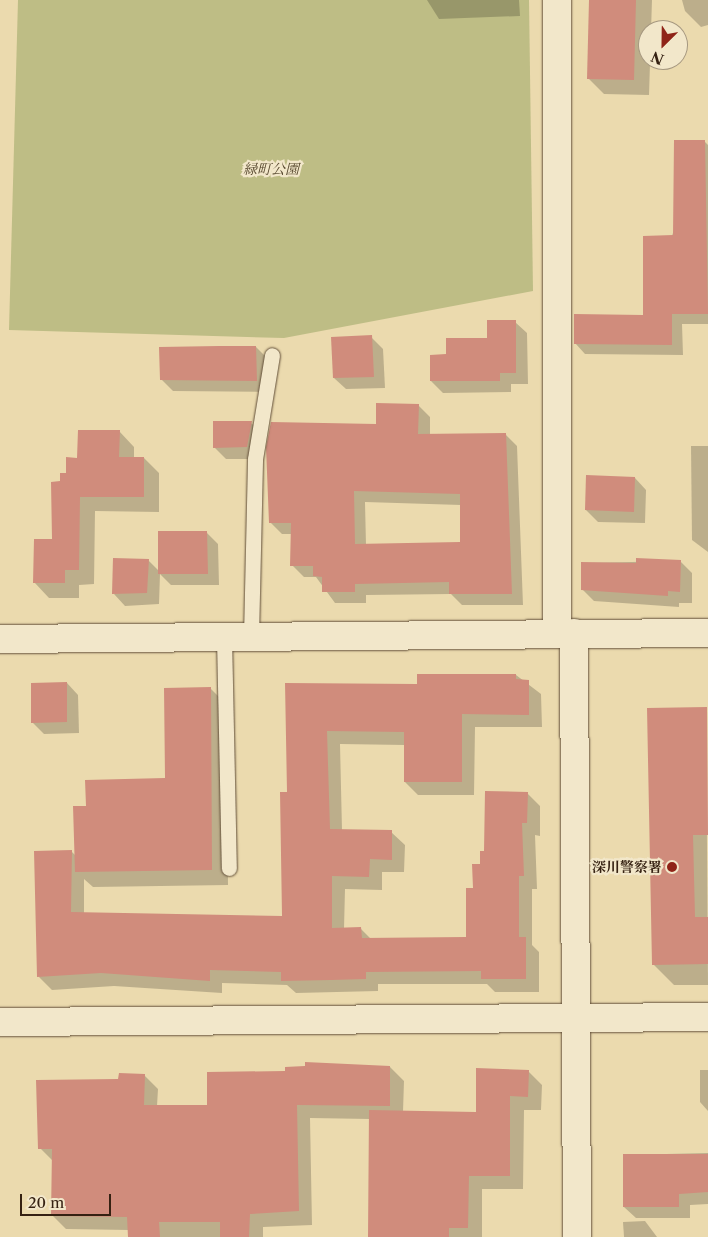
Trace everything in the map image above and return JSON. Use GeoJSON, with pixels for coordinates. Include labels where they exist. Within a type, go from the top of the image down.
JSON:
{"type":"FeatureCollection","features":[{"type":"Feature","properties":{"kind":"street"},"geometry":{"type":"LineString","coordinates":[[557,0],[577,1237]]}},
{"type":"Feature","properties":{"kind":"street"},"geometry":{"type":"LineString","coordinates":[[0,639],[708,632]]}},
{"type":"Feature","properties":{"kind":"street"},"geometry":{"type":"LineString","coordinates":[[0,1022],[574,1017],[708,1018]]}},
{"type":"Feature","properties":{"kind":"lane"},"geometry":{"type":"LineString","coordinates":[[251,636],[255,459],[272,355]]}},
{"type":"Feature","properties":{"kind":"lane"},"geometry":{"type":"LineString","coordinates":[[224,637],[229,868]]}},
{"type":"Feature","properties":{"kind":"green space","name":"緑町公園"},"geometry":{"type":"Polygon","coordinates":[[[18,0],[529,0],[533,291],[284,338],[9,330],[18,0]]]}},
{"type":"Feature","properties":{"kind":"building"},"geometry":{"type":"Polygon","coordinates":[[[589,0],[636,0],[634,80],[587,79],[589,0]]]}},
{"type":"Feature","properties":{"kind":"building"},"geometry":{"type":"Polygon","coordinates":[[[674,140],[705,140],[708,314],[672,314],[672,345],[574,344],[574,314],[643,315],[643,236],[673,235],[674,140]]]}},
{"type":"Feature","properties":{"kind":"building"},"geometry":{"type":"Polygon","coordinates":[[[487,320],[516,320],[516,373],[500,373],[500,381],[430,381],[430,355],[446,354],[446,338],[487,338],[487,320]]]}},
{"type":"Feature","properties":{"kind":"building"},"geometry":{"type":"Polygon","coordinates":[[[372,335],[374,377],[333,378],[331,337],[372,335]]]}},
{"type":"Feature","properties":{"kind":"building"},"geometry":{"type":"Polygon","coordinates":[[[256,346],[257,381],[160,380],[159,347],[256,346]]]}},
{"type":"Feature","properties":{"kind":"building"},"geometry":{"type":"Polygon","coordinates":[[[376,403],[419,404],[418,434],[506,433],[512,594],[449,594],[449,582],[355,584],[355,592],[322,592],[322,577],[313,576],[313,566],[290,566],[291,523],[269,523],[266,447],[271,422],[376,424],[376,403]],[[354,491],[355,544],[460,542],[460,494],[354,491]]]}},
{"type":"Feature","properties":{"kind":"building"},"geometry":{"type":"Polygon","coordinates":[[[213,421],[252,421],[247,447],[213,448],[213,421]]]}},
{"type":"Feature","properties":{"kind":"building"},"geometry":{"type":"Polygon","coordinates":[[[78,430],[120,430],[119,457],[144,457],[144,497],[80,497],[79,570],[65,570],[65,583],[33,583],[34,539],[52,539],[51,482],[60,481],[60,473],[66,473],[66,457],[77,458],[78,430]]]}},
{"type":"Feature","properties":{"kind":"building"},"geometry":{"type":"Polygon","coordinates":[[[586,475],[635,477],[634,512],[585,510],[586,475]]]}},
{"type":"Feature","properties":{"kind":"building"},"geometry":{"type":"Polygon","coordinates":[[[158,531],[207,531],[208,574],[158,574],[158,531]]]}},
{"type":"Feature","properties":{"kind":"building"},"geometry":{"type":"Polygon","coordinates":[[[113,558],[149,559],[147,593],[112,594],[113,558]]]}},
{"type":"Feature","properties":{"kind":"building"},"geometry":{"type":"Polygon","coordinates":[[[636,558],[681,560],[680,592],[668,591],[668,596],[581,590],[581,562],[636,563],[636,558]]]}},
{"type":"Feature","properties":{"kind":"building"},"geometry":{"type":"Polygon","coordinates":[[[417,674],[516,674],[516,679],[529,680],[529,715],[462,714],[462,782],[404,782],[404,732],[327,731],[330,829],[392,830],[392,860],[370,859],[369,877],[332,876],[332,928],[361,927],[362,938],[466,937],[466,888],[473,888],[472,864],[480,864],[480,851],[484,851],[485,791],[528,792],[527,823],[522,823],[524,876],[519,876],[519,937],[526,937],[526,979],[481,979],[481,971],[366,972],[366,979],[281,981],[281,972],[210,970],[210,981],[101,973],[37,977],[34,851],[72,850],[71,912],[282,916],[280,792],[287,792],[285,683],[417,684],[417,674]]]}},
{"type":"Feature","properties":{"kind":"building"},"geometry":{"type":"Polygon","coordinates":[[[67,682],[67,722],[31,723],[31,683],[67,682]]]}},
{"type":"Feature","properties":{"kind":"building"},"geometry":{"type":"Polygon","coordinates":[[[211,687],[212,870],[75,872],[73,806],[86,806],[85,780],[165,778],[164,688],[211,687]]]}},
{"type":"Feature","properties":{"kind":"building","name":"深川警察署"},"geometry":{"type":"Polygon","coordinates":[[[707,707],[708,835],[693,835],[695,917],[708,917],[708,964],[652,965],[647,708],[707,707]]]}},
{"type":"Feature","properties":{"kind":"building"},"geometry":{"type":"Polygon","coordinates":[[[305,1062],[390,1066],[390,1106],[297,1105],[299,1211],[250,1214],[249,1237],[220,1237],[220,1222],[159,1222],[160,1237],[128,1237],[127,1217],[51,1216],[52,1149],[38,1149],[36,1080],[118,1079],[119,1073],[145,1074],[144,1105],[207,1105],[207,1072],[285,1071],[285,1067],[305,1066],[305,1062]]]}},
{"type":"Feature","properties":{"kind":"building"},"geometry":{"type":"Polygon","coordinates":[[[476,1068],[529,1070],[528,1097],[510,1096],[510,1176],[469,1176],[468,1228],[449,1228],[449,1237],[368,1237],[369,1110],[476,1112],[476,1068]]]}},
{"type":"Feature","properties":{"kind":"building"},"geometry":{"type":"Polygon","coordinates":[[[623,1154],[708,1154],[708,1192],[679,1194],[679,1207],[623,1207],[623,1154]]]}},
{"type":"Feature","properties":{"kind":"place","name":"深川警察署"},"geometry":{"type":"Point","coordinates":[672,867]}}]}
